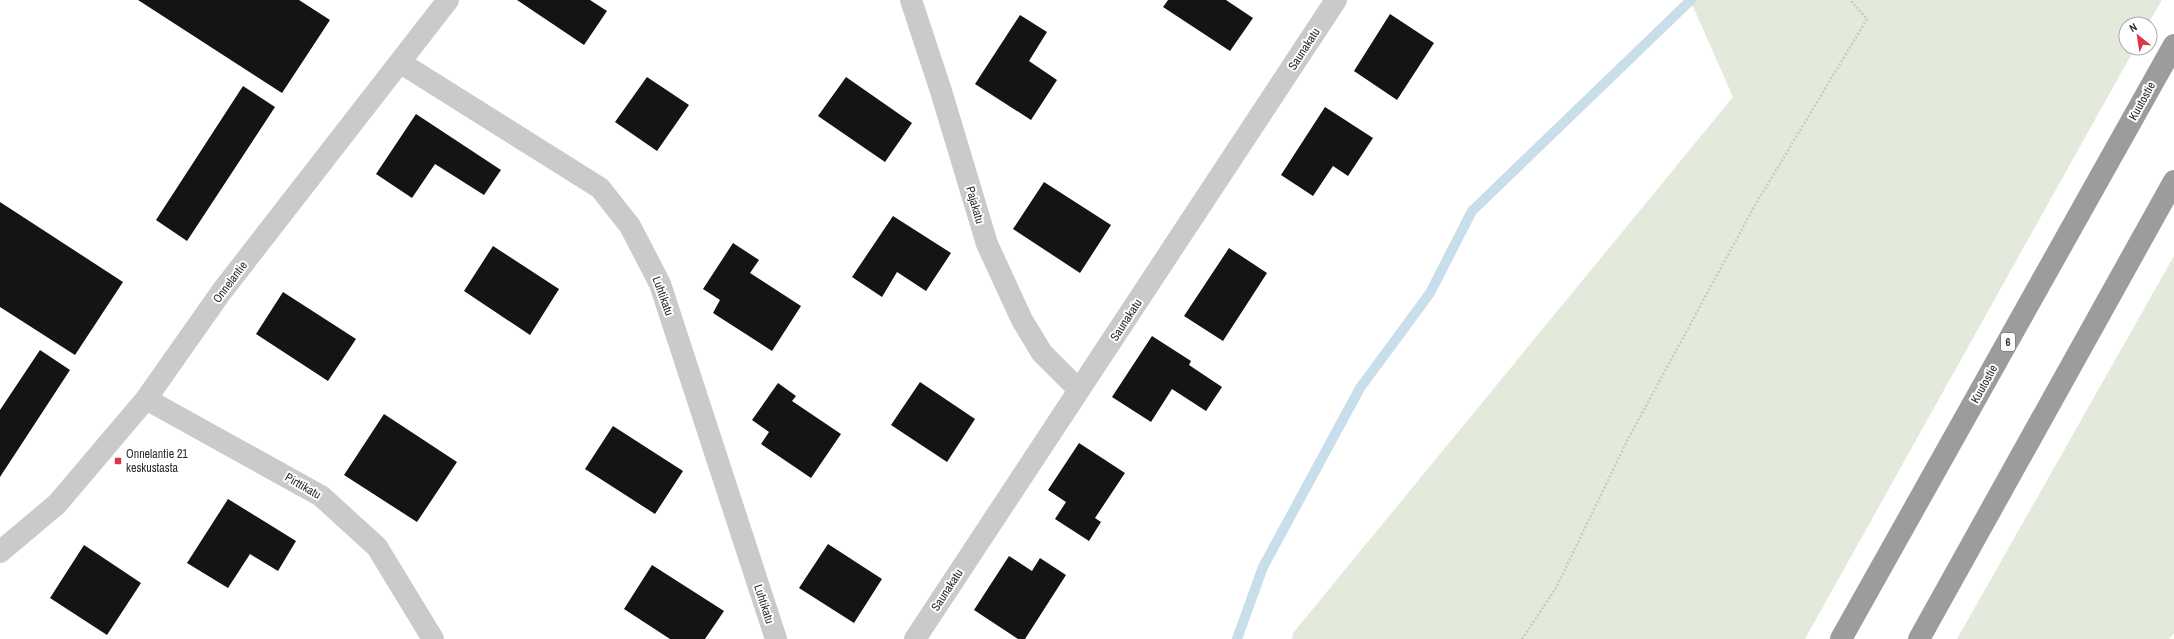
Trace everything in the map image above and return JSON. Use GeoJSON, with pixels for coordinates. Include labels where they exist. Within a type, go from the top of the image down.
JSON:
{"type":"FeatureCollection","features":[{"type":"Feature","properties":{"kind":"highway","name":"Kuutostie"},"geometry":{"type":"LineString","coordinates":[[1841,639],[2174,44]]}},
{"type":"Feature","properties":{"kind":"highway"},"geometry":{"type":"LineString","coordinates":[[1919,639],[2174,181]]}},
{"type":"Feature","properties":{"kind":"street","name":"Onnelantie"},"geometry":{"type":"LineString","coordinates":[[0,552],[57,504],[146,399],[222,291],[401,63],[448,0]]}},
{"type":"Feature","properties":{"kind":"street","name":"Pajakatu"},"geometry":{"type":"LineString","coordinates":[[911,0],[941,91],[987,244],[1022,320],[1042,353],[1079,390]]}},
{"type":"Feature","properties":{"kind":"street","name":"Saunakatu"},"geometry":{"type":"LineString","coordinates":[[915,639],[1336,0]]}},
{"type":"Feature","properties":{"kind":"street","name":"Luhtikatu"},"geometry":{"type":"LineString","coordinates":[[401,63],[600,188],[630,226],[660,284],[776,639]]}},
{"type":"Feature","properties":{"kind":"street","name":"Pirttikatu"},"geometry":{"type":"LineString","coordinates":[[146,399],[321,496],[377,547],[433,639]]}},
{"type":"Feature","properties":{"kind":"path"},"geometry":{"type":"LineString","coordinates":[[1522,639],[1556,588],[1627,441],[1754,207],[1867,19],[1850,0]]}},
{"type":"Feature","properties":{"kind":"green space"},"geometry":{"type":"Polygon","coordinates":[[[1690,0],[2162,0],[2153,16],[2118,16],[2118,56],[2131,56],[1805,639],[1292,639],[1293,633],[1733,97],[1690,0]]]}},
{"type":"Feature","properties":{"kind":"green space"},"geometry":{"type":"Polygon","coordinates":[[[2174,256],[2174,633],[2169,639],[1957,639],[2174,256]]]}},
{"type":"Feature","properties":{"kind":"building"},"geometry":{"type":"Polygon","coordinates":[[[138,0],[299,0],[330,20],[282,93],[138,0]]]}},
{"type":"Feature","properties":{"kind":"building"},"geometry":{"type":"Polygon","coordinates":[[[517,0],[590,0],[607,11],[584,45],[517,0]]]}},
{"type":"Feature","properties":{"kind":"building"},"geometry":{"type":"Polygon","coordinates":[[[1168,0],[1226,0],[1253,18],[1230,51],[1163,7],[1168,0]]]}},
{"type":"Feature","properties":{"kind":"building"},"geometry":{"type":"Polygon","coordinates":[[[1390,14],[1434,43],[1397,100],[1354,71],[1390,14]]]}},
{"type":"Feature","properties":{"kind":"building"},"geometry":{"type":"Polygon","coordinates":[[[1020,15],[1047,32],[1029,61],[1057,80],[1031,120],[975,84],[1020,15]]]}},
{"type":"Feature","properties":{"kind":"building"},"geometry":{"type":"Polygon","coordinates":[[[647,77],[689,105],[657,151],[615,122],[647,77]]]}},
{"type":"Feature","properties":{"kind":"building"},"geometry":{"type":"Polygon","coordinates":[[[846,77],[912,123],[885,162],[818,116],[846,77]]]}},
{"type":"Feature","properties":{"kind":"building"},"geometry":{"type":"Polygon","coordinates":[[[243,86],[275,107],[187,241],[156,220],[243,86]]]}},
{"type":"Feature","properties":{"kind":"building"},"geometry":{"type":"Polygon","coordinates":[[[1325,107],[1373,138],[1348,176],[1333,166],[1313,196],[1281,175],[1325,107]]]}},
{"type":"Feature","properties":{"kind":"building"},"geometry":{"type":"Polygon","coordinates":[[[416,114],[501,170],[484,195],[435,164],[412,198],[376,174],[416,114]]]}},
{"type":"Feature","properties":{"kind":"building"},"geometry":{"type":"Polygon","coordinates":[[[1044,182],[1111,225],[1080,273],[1013,229],[1044,182]]]}},
{"type":"Feature","properties":{"kind":"building"},"geometry":{"type":"Polygon","coordinates":[[[0,202],[123,282],[75,355],[0,307],[0,202]]]}},
{"type":"Feature","properties":{"kind":"building"},"geometry":{"type":"Polygon","coordinates":[[[893,216],[951,253],[926,291],[897,272],[882,297],[852,277],[893,216]]]}},
{"type":"Feature","properties":{"kind":"building"},"geometry":{"type":"Polygon","coordinates":[[[733,243],[759,260],[750,273],[801,306],[772,351],[713,313],[720,300],[703,289],[733,243]]]}},
{"type":"Feature","properties":{"kind":"building"},"geometry":{"type":"Polygon","coordinates":[[[493,246],[559,289],[530,335],[464,291],[493,246]]]}},
{"type":"Feature","properties":{"kind":"building"},"geometry":{"type":"Polygon","coordinates":[[[1229,248],[1267,273],[1223,341],[1184,316],[1229,248]]]}},
{"type":"Feature","properties":{"kind":"building"},"geometry":{"type":"Polygon","coordinates":[[[283,292],[356,339],[328,381],[256,334],[283,292]]]}},
{"type":"Feature","properties":{"kind":"building"},"geometry":{"type":"Polygon","coordinates":[[[1152,336],[1191,361],[1189,365],[1222,387],[1206,411],[1172,389],[1151,422],[1112,397],[1152,336]]]}},
{"type":"Feature","properties":{"kind":"building"},"geometry":{"type":"Polygon","coordinates":[[[40,350],[70,370],[0,477],[0,410],[40,350]]]}},
{"type":"Feature","properties":{"kind":"building"},"geometry":{"type":"Polygon","coordinates":[[[920,382],[975,419],[947,462],[891,425],[920,382]]]}},
{"type":"Feature","properties":{"kind":"building"},"geometry":{"type":"Polygon","coordinates":[[[778,383],[796,396],[792,401],[841,434],[811,478],[761,444],[769,432],[752,420],[778,383]]]}},
{"type":"Feature","properties":{"kind":"building"},"geometry":{"type":"Polygon","coordinates":[[[384,414],[457,462],[417,522],[344,475],[384,414]]]}},
{"type":"Feature","properties":{"kind":"building"},"geometry":{"type":"Polygon","coordinates":[[[613,426],[683,471],[655,514],[585,469],[613,426]]]}},
{"type":"Feature","properties":{"kind":"building"},"geometry":{"type":"Polygon","coordinates":[[[1079,443],[1125,473],[1095,518],[1101,522],[1089,541],[1055,519],[1066,502],[1048,490],[1079,443]]]}},
{"type":"Feature","properties":{"kind":"building"},"geometry":{"type":"Polygon","coordinates":[[[228,499],[296,541],[278,571],[250,554],[228,588],[187,563],[228,499]]]}},
{"type":"Feature","properties":{"kind":"building"},"geometry":{"type":"Polygon","coordinates":[[[828,544],[882,579],[854,623],[799,588],[828,544]]]}},
{"type":"Feature","properties":{"kind":"building"},"geometry":{"type":"Polygon","coordinates":[[[84,545],[141,583],[107,635],[50,598],[84,545]]]}},
{"type":"Feature","properties":{"kind":"building"},"geometry":{"type":"Polygon","coordinates":[[[1009,556],[1032,571],[1040,558],[1066,575],[1025,639],[1018,639],[974,610],[1009,556]]]}},
{"type":"Feature","properties":{"kind":"building"},"geometry":{"type":"Polygon","coordinates":[[[652,565],[724,611],[705,639],[670,639],[624,609],[652,565]]]}},
{"type":"Feature","properties":{"kind":"waterway"},"geometry":{"type":"LineString","coordinates":[[1237,639],[1263,567],[1360,388],[1430,293],[1472,211],[1691,0]]}},
{"type":"Feature","properties":{"kind":"place","name":"Onnelantie 21 keskustasta"},"geometry":{"type":"Point","coordinates":[118,461]}}]}
